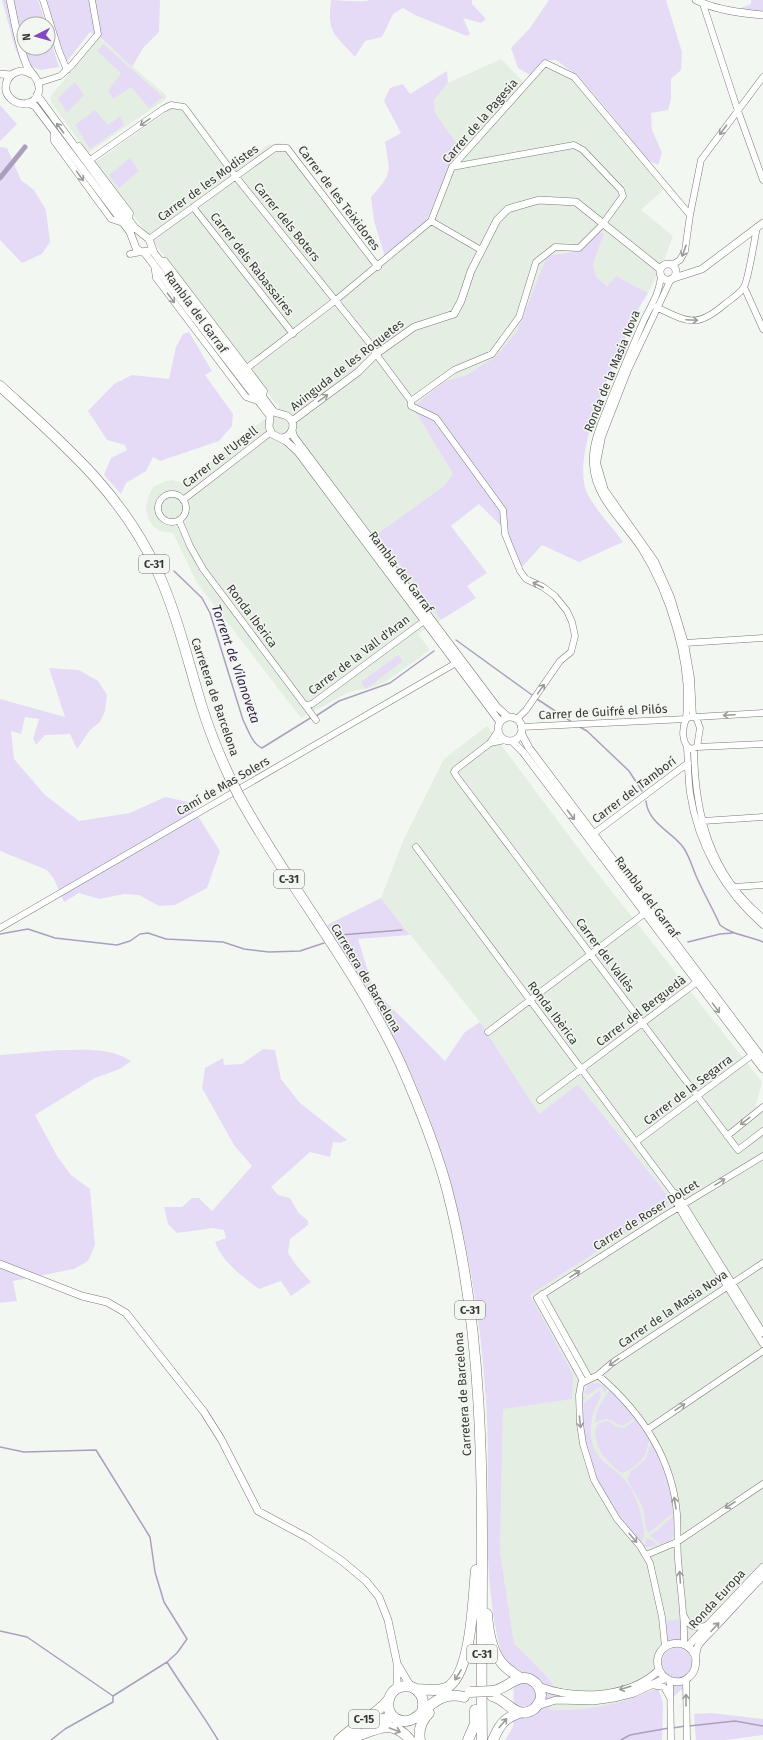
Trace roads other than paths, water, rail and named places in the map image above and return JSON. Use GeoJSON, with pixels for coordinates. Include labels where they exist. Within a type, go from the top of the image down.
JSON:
{"type":"FeatureCollection","features":[{"type":"Feature","properties":{"kind":"highway","name":"Carretera de Barcelona"},"geometry":{"type":"LineString","coordinates":[[0,386],[82,462],[116,501],[140,537],[162,582],[207,720],[238,796],[262,837],[369,1003],[388,1038],[414,1095],[436,1156],[446,1188],[463,1264],[473,1333],[478,1401],[482,1740]]}},
{"type":"Feature","properties":{"kind":"highway"},"geometry":{"type":"LineString","coordinates":[[468,1740],[475,1724],[475,1578],[477,1496],[476,1404],[478,1401]]}},
{"type":"Feature","properties":{"kind":"highway"},"geometry":{"type":"LineString","coordinates":[[481,1568],[484,1573],[487,1617],[492,1645],[500,1662],[520,1678],[531,1679],[538,1686],[541,1695],[537,1706],[529,1712],[519,1713],[507,1718],[499,1726],[493,1740]]}},
{"type":"Feature","properties":{"kind":"highway"},"geometry":{"type":"LineString","coordinates":[[415,1690],[430,1691],[447,1687],[456,1679],[461,1670],[469,1631],[475,1578]]}},
{"type":"Feature","properties":{"kind":"highway","name":"C-15"},"geometry":{"type":"LineString","coordinates":[[350,1739],[373,1723],[398,1719],[414,1720],[422,1711],[440,1699],[452,1696],[493,1693],[520,1678]]}},
{"type":"Feature","properties":{"kind":"highway"},"geometry":{"type":"LineString","coordinates":[[508,1704],[506,1694],[509,1685]]}},
{"type":"Feature","properties":{"kind":"highway","name":"C-15"},"geometry":{"type":"LineString","coordinates":[[339,1740],[357,1724],[384,1706],[396,1689],[403,1686],[434,1695],[468,1695]]}},
{"type":"Feature","properties":{"kind":"highway"},"geometry":{"type":"LineString","coordinates":[[415,1690],[423,1700],[422,1711]]}},
{"type":"Feature","properties":{"kind":"highway","name":"C-15"},"geometry":{"type":"LineString","coordinates":[[493,1693],[519,1713]]}},
{"type":"Feature","properties":{"kind":"highway"},"geometry":{"type":"LineString","coordinates":[[420,1740],[419,1734],[423,1719],[431,1711],[447,1701],[468,1695]]}},
{"type":"Feature","properties":{"kind":"highway","name":"C-15"},"geometry":{"type":"LineString","coordinates":[[389,1699],[389,1708],[398,1719]]}},
{"type":"Feature","properties":{"kind":"highway"},"geometry":{"type":"LineString","coordinates":[[398,1719],[411,1730],[416,1740]]}},
{"type":"Feature","properties":{"kind":"highway"},"geometry":{"type":"LineString","coordinates":[[350,1739],[372,1729],[385,1727],[402,1732],[410,1740]]}},
{"type":"Feature","properties":{"kind":"street"},"geometry":{"type":"LineString","coordinates":[[10,0],[16,25]]}},
{"type":"Feature","properties":{"kind":"street"},"geometry":{"type":"LineString","coordinates":[[43,0],[56,45],[66,70]]}},
{"type":"Feature","properties":{"kind":"street"},"geometry":{"type":"LineString","coordinates":[[38,83],[60,76],[98,34],[92,0]]}},
{"type":"Feature","properties":{"kind":"street"},"geometry":{"type":"LineString","coordinates":[[696,0],[703,4],[763,15]]}},
{"type":"Feature","properties":{"kind":"street"},"geometry":{"type":"LineString","coordinates":[[703,4],[738,111],[763,180]]}},
{"type":"Feature","properties":{"kind":"street"},"geometry":{"type":"LineString","coordinates":[[5,87],[22,56]]}},
{"type":"Feature","properties":{"kind":"street"},"geometry":{"type":"LineString","coordinates":[[0,80],[5,87],[7,95],[14,102],[20,104],[35,101],[38,83],[31,74],[23,56]]}},
{"type":"Feature","properties":{"kind":"street","name":"Carrer de la Pagesia"},"geometry":{"type":"LineString","coordinates":[[248,368],[378,267],[431,221],[452,167],[545,63],[574,77],[690,215]]}},
{"type":"Feature","properties":{"kind":"street"},"geometry":{"type":"LineString","coordinates":[[0,74],[24,71],[31,74]]}},
{"type":"Feature","properties":{"kind":"street"},"geometry":{"type":"LineString","coordinates":[[671,279],[675,274],[674,267],[680,260],[685,250],[690,215],[701,160],[763,77]]}},
{"type":"Feature","properties":{"kind":"street","name":"Rambla del Garraf"},"geometry":{"type":"LineString","coordinates":[[35,101],[54,131],[126,221],[148,240],[157,262],[261,400],[270,416],[271,432],[298,452],[424,621],[446,645],[497,707],[508,717]]}},
{"type":"Feature","properties":{"kind":"street","name":"Rambla del Garraf"},"geometry":{"type":"LineString","coordinates":[[35,101],[74,146],[126,221],[135,244]]}},
{"type":"Feature","properties":{"kind":"street","name":"Carrer dels Boters"},"geometry":{"type":"LineString","coordinates":[[90,160],[163,109],[171,105],[179,105],[184,107],[236,176],[372,346],[376,354],[411,401],[411,406],[436,418],[477,477],[503,510],[505,534],[520,571],[526,579],[543,587],[555,596],[567,611],[572,622],[575,636],[571,652],[560,661],[526,710],[517,719]]}},
{"type":"Feature","properties":{"kind":"street"},"geometry":{"type":"LineString","coordinates":[[411,401],[454,370],[492,354],[519,317],[536,262],[555,247],[579,248],[602,224],[623,196],[621,190],[583,150],[574,145],[452,167]]}},
{"type":"Feature","properties":{"kind":"street","name":"Rambla del Garraf"},"geometry":{"type":"LineString","coordinates":[[74,146],[79,146],[130,213],[126,221]]}},
{"type":"Feature","properties":{"kind":"street","name":"Carrer de les Modistes"},"geometry":{"type":"LineString","coordinates":[[148,240],[276,148],[281,147]]}},
{"type":"Feature","properties":{"kind":"street","name":"Carrer de les Teixidores"},"geometry":{"type":"LineString","coordinates":[[281,147],[287,148],[378,267]]}},
{"type":"Feature","properties":{"kind":"street","name":"Avinguda de les Roquetes"},"geometry":{"type":"LineString","coordinates":[[292,421],[358,372],[376,354],[414,327],[454,314],[461,301],[471,271],[481,250],[497,220],[508,209],[539,200],[576,202],[660,272]]}},
{"type":"Feature","properties":{"kind":"street","name":"Carrer dels Rabassaires"},"geometry":{"type":"LineString","coordinates":[[193,207],[293,334]]}},
{"type":"Feature","properties":{"kind":"street"},"geometry":{"type":"LineString","coordinates":[[431,221],[481,250]]}},
{"type":"Feature","properties":{"kind":"street"},"geometry":{"type":"LineString","coordinates":[[683,275],[674,267],[666,264],[660,272],[664,279],[671,279],[702,269],[760,225]]}},
{"type":"Feature","properties":{"kind":"street"},"geometry":{"type":"LineString","coordinates":[[656,307],[675,316],[689,320],[705,319],[744,287],[760,225]]}},
{"type":"Feature","properties":{"kind":"street"},"geometry":{"type":"LineString","coordinates":[[140,237],[148,240],[150,249],[143,252],[138,250],[135,244],[140,237]]}},
{"type":"Feature","properties":{"kind":"street","name":"Rambla del Garraf"},"geometry":{"type":"LineString","coordinates":[[143,252],[157,262],[165,261],[248,368],[264,391],[261,400]]}},
{"type":"Feature","properties":{"kind":"street","name":"Rambla del Garraf"},"geometry":{"type":"LineString","coordinates":[[157,262],[156,278],[246,398],[261,400],[274,412],[287,416],[292,421]]}},
{"type":"Feature","properties":{"kind":"street","name":"Ronda de la Masia Nova"},"geometry":{"type":"LineString","coordinates":[[660,272],[658,292],[623,367],[597,433],[593,452],[593,466],[600,492],[641,548],[662,588],[676,629],[683,660],[690,718]]}},
{"type":"Feature","properties":{"kind":"street","name":"Ronda de la Masia Nova"},"geometry":{"type":"LineString","coordinates":[[671,279],[656,307],[628,370],[602,437],[597,463],[605,490],[655,561],[671,597],[685,643],[691,678],[690,718]]}},
{"type":"Feature","properties":{"kind":"street"},"geometry":{"type":"LineString","coordinates":[[744,287],[763,329]]}},
{"type":"Feature","properties":{"kind":"street"},"geometry":{"type":"LineString","coordinates":[[270,423],[274,417],[279,414]]}},
{"type":"Feature","properties":{"kind":"street"},"geometry":{"type":"LineString","coordinates":[[281,438],[286,437],[292,431],[292,421]]}},
{"type":"Feature","properties":{"kind":"street","name":"Rambla del Garraf"},"geometry":{"type":"LineString","coordinates":[[292,431],[294,437],[446,645],[456,663],[500,722]]}},
{"type":"Feature","properties":{"kind":"street","name":"Carrer de l'Urgell"},"geometry":{"type":"LineString","coordinates":[[183,500],[271,432]]}},
{"type":"Feature","properties":{"kind":"street"},"geometry":{"type":"LineString","coordinates":[[171,494],[180,497],[183,500],[185,509],[179,520],[170,522],[159,514],[158,505],[163,498],[171,494]]}},
{"type":"Feature","properties":{"kind":"street","name":"Ronda Ibèrica"},"geometry":{"type":"LineString","coordinates":[[179,520],[190,546],[203,569],[316,720]]}},
{"type":"Feature","properties":{"kind":"street","name":"Carrer de la Vall d'Aran"},"geometry":{"type":"LineString","coordinates":[[306,705],[312,704],[424,621]]}},
{"type":"Feature","properties":{"kind":"street"},"geometry":{"type":"LineString","coordinates":[[685,643],[763,638]]}},
{"type":"Feature","properties":{"kind":"street","name":"Camí de Mas Solers"},"geometry":{"type":"LineString","coordinates":[[0,928],[456,663]]}},
{"type":"Feature","properties":{"kind":"street","name":"Carrer de Guifré el Pilós"},"geometry":{"type":"LineString","coordinates":[[521,730],[580,724],[763,713]]}},
{"type":"Feature","properties":{"kind":"street"},"geometry":{"type":"LineString","coordinates":[[490,743],[498,731],[500,722],[508,717],[517,719]]}},
{"type":"Feature","properties":{"kind":"street"},"geometry":{"type":"LineString","coordinates":[[763,918],[734,887],[716,860],[706,833],[697,801],[695,748],[700,728],[690,718],[683,730],[687,747],[693,807],[700,834],[710,856],[729,889],[763,925]]}},
{"type":"Feature","properties":{"kind":"street","name":"Rambla del Garraf"},"geometry":{"type":"LineString","coordinates":[[517,719],[529,748],[763,1059]]}},
{"type":"Feature","properties":{"kind":"street"},"geometry":{"type":"LineString","coordinates":[[490,743],[517,738],[521,730]]}},
{"type":"Feature","properties":{"kind":"street","name":"Rambla del Garraf"},"geometry":{"type":"LineString","coordinates":[[498,731],[500,736],[524,752],[763,1069]]}},
{"type":"Feature","properties":{"kind":"street","name":"Carrer del Vallès"},"geometry":{"type":"LineString","coordinates":[[490,743],[454,772],[738,1150],[763,1131]]}},
{"type":"Feature","properties":{"kind":"street"},"geometry":{"type":"LineString","coordinates":[[687,747],[695,748],[763,744]]}},
{"type":"Feature","properties":{"kind":"street","name":"Carrer del Tamborí"},"geometry":{"type":"LineString","coordinates":[[594,834],[688,763]]}},
{"type":"Feature","properties":{"kind":"street"},"geometry":{"type":"LineString","coordinates":[[703,821],[763,817]]}},
{"type":"Feature","properties":{"kind":"street","name":"Ronda Ibèrica"},"geometry":{"type":"LineString","coordinates":[[416,848],[637,1141],[673,1192],[674,1198],[681,1206],[763,1333]]}},
{"type":"Feature","properties":{"kind":"street"},"geometry":{"type":"LineString","coordinates":[[734,887],[763,885]]}},
{"type":"Feature","properties":{"kind":"street"},"geometry":{"type":"LineString","coordinates":[[488,1032],[645,914]]}},
{"type":"Feature","properties":{"kind":"street","name":"Carrer del Berguedà"},"geometry":{"type":"LineString","coordinates":[[540,1100],[697,982]]}},
{"type":"Feature","properties":{"kind":"street","name":"Carrer de la Segarra"},"geometry":{"type":"LineString","coordinates":[[637,1141],[698,1097],[752,1055]]}},
{"type":"Feature","properties":{"kind":"street"},"geometry":{"type":"LineString","coordinates":[[727,1136],[763,1107]]}},
{"type":"Feature","properties":{"kind":"street","name":"Carrer de Roser Dolcet"},"geometry":{"type":"LineString","coordinates":[[542,1294],[763,1156]]}},
{"type":"Feature","properties":{"kind":"street","name":"Carrer de la Masia Nova"},"geometry":{"type":"LineString","coordinates":[[598,1375],[612,1363],[763,1263]]}},
{"type":"Feature","properties":{"kind":"street"},"geometry":{"type":"LineString","coordinates":[[0,1264],[82,1296],[107,1302],[126,1313],[204,1412],[224,1445],[258,1511],[308,1538],[367,1581],[382,1602],[397,1663],[396,1689]]}},
{"type":"Feature","properties":{"kind":"street","name":"Ronda Ibèrica"},"geometry":{"type":"LineString","coordinates":[[730,1284],[763,1344]]}},
{"type":"Feature","properties":{"kind":"street"},"geometry":{"type":"LineString","coordinates":[[589,1378],[542,1294],[537,1298],[578,1371],[582,1383],[579,1394],[580,1424],[583,1444],[594,1480],[617,1519],[646,1555],[657,1590],[665,1632],[665,1647],[658,1657],[659,1670],[668,1679],[678,1682],[686,1680],[687,1738]]}},
{"type":"Feature","properties":{"kind":"street"},"geometry":{"type":"LineString","coordinates":[[648,1429],[763,1351]]}},
{"type":"Feature","properties":{"kind":"street"},"geometry":{"type":"LineString","coordinates":[[582,1383],[589,1378],[598,1375],[626,1401],[648,1429],[666,1464],[672,1485],[677,1514],[677,1542],[686,1645]]}},
{"type":"Feature","properties":{"kind":"street"},"geometry":{"type":"LineString","coordinates":[[646,1555],[677,1542],[763,1484]]}},
{"type":"Feature","properties":{"kind":"street","name":"Ronda Europa"},"geometry":{"type":"LineString","coordinates":[[686,1645],[708,1625],[763,1567]]}},
{"type":"Feature","properties":{"kind":"street","name":"Ronda Europa"},"geometry":{"type":"LineString","coordinates":[[686,1680],[694,1672],[697,1649],[702,1642],[763,1576]]}},
{"type":"Feature","properties":{"kind":"street"},"geometry":{"type":"LineString","coordinates":[[682,1613],[690,1625],[701,1628],[708,1625]]}},
{"type":"Feature","properties":{"kind":"street","name":"Ronda Europa"},"geometry":{"type":"LineString","coordinates":[[665,1647],[676,1643],[686,1645],[693,1651],[696,1659]]}},
{"type":"Feature","properties":{"kind":"street"},"geometry":{"type":"LineString","coordinates":[[397,1663],[415,1690]]}},
{"type":"Feature","properties":{"kind":"street"},"geometry":{"type":"LineString","coordinates":[[537,1706],[562,1697],[612,1692],[645,1681],[659,1670]]}},
{"type":"Feature","properties":{"kind":"street"},"geometry":{"type":"LineString","coordinates":[[538,1686],[562,1697],[579,1702],[605,1700],[624,1696],[668,1679]]}},
{"type":"Feature","properties":{"kind":"street"},"geometry":{"type":"LineString","coordinates":[[668,1679],[671,1739]]}},
{"type":"Feature","properties":{"kind":"street"},"geometry":{"type":"LineString","coordinates":[[651,1685],[664,1687],[669,1696]]}},
{"type":"Feature","properties":{"kind":"waterway"},"geometry":{"type":"LineString","coordinates":[[0,178],[25,147]]}},
{"type":"Feature","properties":{"kind":"waterway","name":"Torrent de Vilanoveta"},"geometry":{"type":"LineString","coordinates":[[174,571],[202,598],[210,613],[243,720],[256,743],[262,748],[312,717]]}},
{"type":"Feature","properties":{"kind":"waterway"},"geometry":{"type":"LineString","coordinates":[[456,640],[532,695]]}},
{"type":"Feature","properties":{"kind":"waterway"},"geometry":{"type":"LineString","coordinates":[[316,716],[339,701],[390,683],[434,651]]}},
{"type":"Feature","properties":{"kind":"waterway","name":"Torrent de Vilanoveta"},"geometry":{"type":"LineString","coordinates":[[537,699],[572,722]]}},
{"type":"Feature","properties":{"kind":"waterway"},"geometry":{"type":"LineString","coordinates":[[578,726],[587,731],[629,771],[642,791]]}},
{"type":"Feature","properties":{"kind":"waterway","name":"Torrent de Vilanoveta"},"geometry":{"type":"LineString","coordinates":[[646,801],[648,809],[655,821],[683,847],[720,925],[735,933],[763,942]]}},
{"type":"Feature","properties":{"kind":"waterway"},"geometry":{"type":"LineString","coordinates":[[0,934],[28,929],[55,938],[117,945],[130,941],[140,934],[148,933],[166,939],[223,942],[244,949],[269,952],[300,951],[324,943]]}},
{"type":"Feature","properties":{"kind":"waterway"},"geometry":{"type":"LineString","coordinates":[[337,936],[402,930]]}},
{"type":"Feature","properties":{"kind":"waterway"},"geometry":{"type":"LineString","coordinates":[[688,942],[720,934],[733,933]]}},
{"type":"Feature","properties":{"kind":"waterway"},"geometry":{"type":"LineString","coordinates":[[0,1447],[24,1452],[96,1450],[150,1537],[155,1572],[164,1602],[187,1639],[177,1653],[167,1662]]}},
{"type":"Feature","properties":{"kind":"waterway"},"geometry":{"type":"LineString","coordinates":[[0,1631],[27,1637],[113,1696]]}},
{"type":"Feature","properties":{"kind":"waterway"},"geometry":{"type":"LineString","coordinates":[[51,1740],[65,1729],[113,1702],[113,1696],[167,1662],[218,1740]]}},
{"type":"Feature","properties":{"kind":"waterway"},"geometry":{"type":"LineString","coordinates":[[689,1726],[735,1721],[763,1726]]}},
{"type":"Feature","properties":{"kind":"waterway"},"geometry":{"type":"LineString","coordinates":[[673,1728],[685,1726]]}},
{"type":"Feature","properties":{"kind":"waterway"},"geometry":{"type":"LineString","coordinates":[[621,1740],[630,1735],[669,1728]]}}]}
